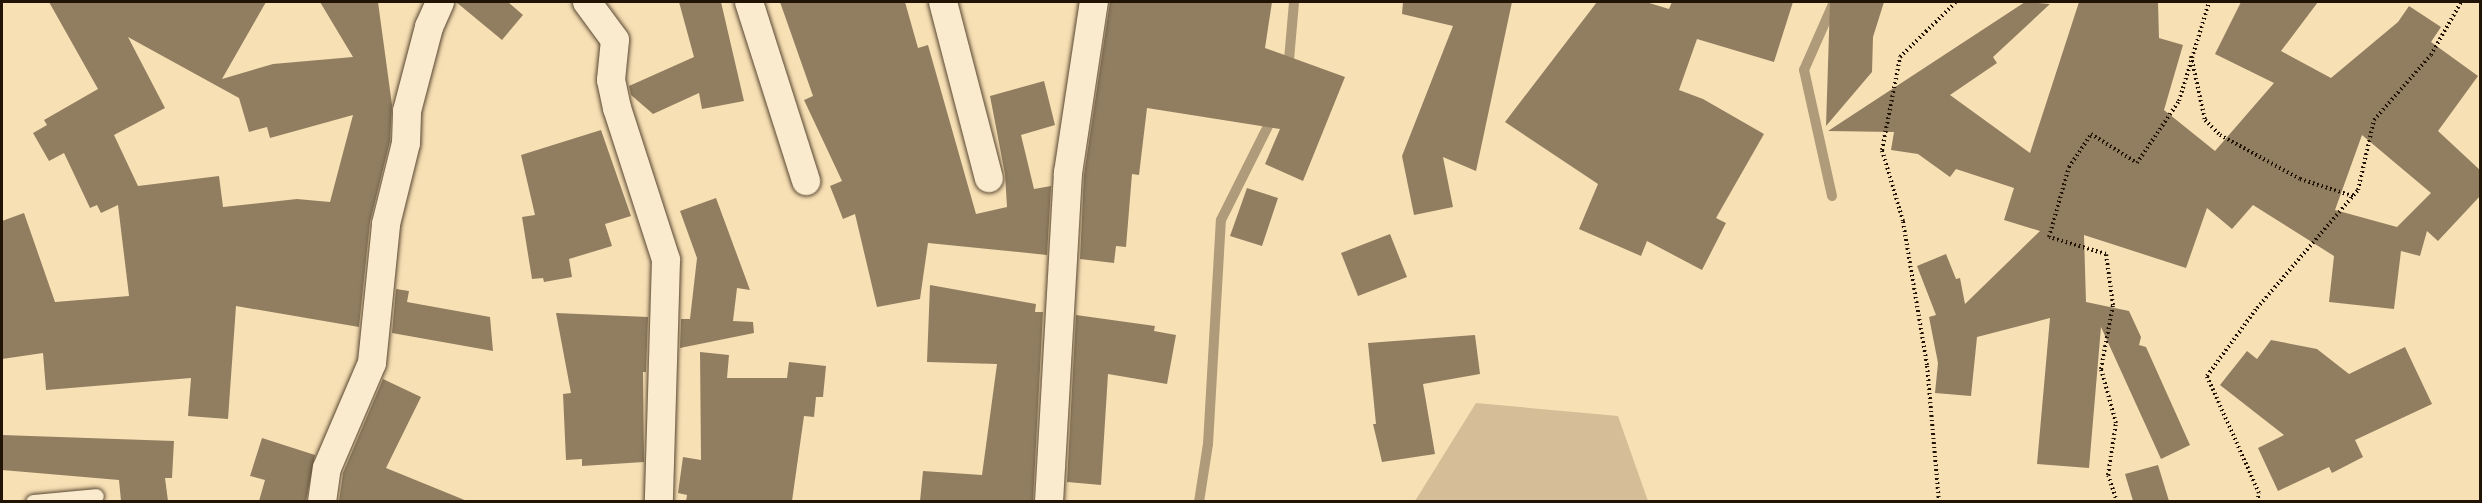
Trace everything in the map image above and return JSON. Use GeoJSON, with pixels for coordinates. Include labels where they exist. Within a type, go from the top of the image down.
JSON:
{"type":"FeatureCollection","features":[{"type":"Feature","properties":{"kind":"street"},"geometry":{"type":"LineString","coordinates":[[322,501],[327,468],[372,363],[386,224],[406,143],[407,111],[429,27],[441,2]]}},
{"type":"Feature","properties":{"kind":"street"},"geometry":{"type":"LineString","coordinates":[[587,2],[615,40],[611,80],[617,108],[666,260],[659,501]]}},
{"type":"Feature","properties":{"kind":"street"},"geometry":{"type":"LineString","coordinates":[[749,2],[806,181]]}},
{"type":"Feature","properties":{"kind":"street"},"geometry":{"type":"LineString","coordinates":[[943,2],[989,178]]}},
{"type":"Feature","properties":{"kind":"street"},"geometry":{"type":"LineString","coordinates":[[1049,501],[1068,173],[1094,2]]}},
{"type":"Feature","properties":{"kind":"lane"},"geometry":{"type":"LineString","coordinates":[[33,501],[96,496]]}},
{"type":"Feature","properties":{"kind":"path"},"geometry":{"type":"LineString","coordinates":[[1939,501],[1923,343],[1903,221],[1882,150],[1900,57],[1956,2]]}},
{"type":"Feature","properties":{"kind":"path"},"geometry":{"type":"LineString","coordinates":[[2117,501],[2108,475],[2116,423],[2101,369],[2113,305],[2106,254],[2049,237],[2069,167],[2091,134],[2137,163],[2179,100],[2190,53],[2209,2]]}},
{"type":"Feature","properties":{"kind":"path"},"geometry":{"type":"LineString","coordinates":[[2257,501],[2259,493],[2207,376],[2257,308],[2358,190],[2374,120],[2431,55],[2461,2]]}},
{"type":"Feature","properties":{"kind":"path"},"geometry":{"type":"LineString","coordinates":[[2190,53],[2205,120],[2220,135],[2300,179],[2353,196]]}},
{"type":"Feature","properties":{"kind":"shaded area"},"geometry":{"type":"Polygon","coordinates":[[[1476,403],[1618,416],[1648,501],[1415,501],[1476,403]]]}},
{"type":"Feature","properties":{"kind":"building"},"geometry":{"type":"Polygon","coordinates":[[[49,2],[266,2],[222,79],[273,64],[353,57],[320,2],[378,2],[392,105],[390,141],[370,222],[359,327],[236,306],[228,419],[188,416],[191,378],[46,390],[43,353],[2,359],[2,221],[24,213],[55,302],[129,296],[118,205],[101,213],[97,205],[90,208],[64,153],[49,161],[33,133],[47,125],[44,120],[98,89],[49,2]],[[128,37],[165,108],[114,135],[138,186],[219,176],[223,207],[297,199],[330,202],[353,115],[270,138],[267,127],[249,132],[239,98],[128,37]]]}},
{"type":"Feature","properties":{"kind":"building"},"geometry":{"type":"Polygon","coordinates":[[[456,2],[508,2],[523,15],[502,40],[456,2]]]}},
{"type":"Feature","properties":{"kind":"building"},"geometry":{"type":"Polygon","coordinates":[[[679,2],[721,2],[744,101],[702,109],[699,93],[653,114],[631,95],[629,86],[694,57],[679,2]]]}},
{"type":"Feature","properties":{"kind":"building"},"geometry":{"type":"Polygon","coordinates":[[[780,2],[905,2],[918,48],[928,45],[976,214],[1007,207],[1005,174],[990,96],[1044,81],[1055,125],[1021,135],[1034,189],[1051,186],[1047,255],[928,243],[920,299],[877,307],[855,214],[843,219],[830,186],[842,181],[804,100],[813,96],[780,2]]]}},
{"type":"Feature","properties":{"kind":"building"},"geometry":{"type":"Polygon","coordinates":[[[1110,2],[1272,2],[1265,48],[1345,77],[1303,181],[1265,164],[1280,129],[1147,108],[1139,175],[1132,174],[1126,247],[1116,246],[1114,263],[1080,259],[1084,175],[1110,2]]]}},
{"type":"Feature","properties":{"kind":"building"},"geometry":{"type":"Polygon","coordinates":[[[1403,2],[1512,2],[1476,171],[1443,157],[1453,207],[1414,215],[1402,156],[1453,26],[1402,14],[1403,2]]]}},
{"type":"Feature","properties":{"kind":"building"},"geometry":{"type":"Polygon","coordinates":[[[1597,2],[1646,2],[1669,9],[1672,2],[1793,2],[1774,62],[1697,39],[1679,90],[1703,99],[1764,134],[1716,218],[1726,223],[1702,270],[1647,241],[1641,256],[1579,229],[1598,184],[1505,122],[1597,2]]]}},
{"type":"Feature","properties":{"kind":"building"},"geometry":{"type":"Polygon","coordinates":[[[1830,2],[1884,2],[1873,37],[1872,72],[1826,126],[1830,2]]]}},
{"type":"Feature","properties":{"kind":"building"},"geometry":{"type":"Polygon","coordinates":[[[2025,2],[2050,4],[1993,57],[1997,63],[1950,95],[2030,153],[2079,2],[2158,2],[2159,38],[2183,45],[2164,110],[2215,151],[2274,83],[2215,54],[2241,2],[2318,2],[2281,51],[2331,78],[2398,22],[2409,6],[2441,27],[2431,42],[2478,76],[2438,131],[2481,171],[2481,195],[2438,241],[2427,231],[2420,256],[2401,251],[2394,309],[2329,302],[2334,256],[2253,205],[2232,229],[2207,208],[2186,268],[2084,235],[2086,302],[2129,311],[2141,337],[2139,345],[2146,347],[2190,445],[2161,459],[2101,327],[2089,468],[2037,464],[2050,318],[1977,337],[1971,396],[1935,393],[1938,363],[1929,317],[1936,315],[1917,266],[1946,254],[1956,279],[1960,278],[1965,304],[2040,231],[2004,220],[2014,188],[1956,169],[1950,177],[1918,154],[1891,150],[1894,132],[1828,131],[2025,2]],[[2362,135],[2335,210],[2397,227],[2431,193],[2362,135]]]}},
{"type":"Feature","properties":{"kind":"building"},"geometry":{"type":"Polygon","coordinates":[[[601,130],[631,216],[605,224],[612,246],[569,259],[572,277],[544,282],[543,278],[532,279],[522,217],[535,215],[521,155],[601,130]]]}},
{"type":"Feature","properties":{"kind":"building"},"geometry":{"type":"Polygon","coordinates":[[[1247,188],[1278,198],[1262,246],[1230,236],[1247,188]]]}},
{"type":"Feature","properties":{"kind":"building"},"geometry":{"type":"Polygon","coordinates":[[[716,198],[750,290],[737,288],[733,321],[753,322],[754,333],[680,348],[681,319],[690,319],[697,258],[680,211],[716,198]]]}},
{"type":"Feature","properties":{"kind":"building"},"geometry":{"type":"Polygon","coordinates":[[[1390,234],[1407,277],[1358,296],[1341,253],[1390,234]]]}},
{"type":"Feature","properties":{"kind":"building"},"geometry":{"type":"Polygon","coordinates":[[[930,285],[1036,304],[1035,312],[1043,312],[1033,501],[920,501],[923,471],[982,475],[997,364],[927,362],[930,285]]]}},
{"type":"Feature","properties":{"kind":"building"},"geometry":{"type":"Polygon","coordinates":[[[396,289],[409,291],[407,302],[490,317],[493,351],[392,333],[396,289]]]}},
{"type":"Feature","properties":{"kind":"building"},"geometry":{"type":"Polygon","coordinates":[[[556,313],[648,317],[646,372],[643,372],[644,462],[582,466],[582,459],[566,460],[563,394],[571,393],[556,313]]]}},
{"type":"Feature","properties":{"kind":"building"},"geometry":{"type":"Polygon","coordinates":[[[1076,315],[1155,326],[1154,331],[1176,335],[1167,384],[1108,374],[1101,485],[1067,482],[1076,315]]]}},
{"type":"Feature","properties":{"kind":"building"},"geometry":{"type":"Polygon","coordinates":[[[1475,335],[1480,374],[1423,384],[1435,454],[1382,462],[1373,424],[1376,424],[1368,343],[1475,335]]]}},
{"type":"Feature","properties":{"kind":"building"},"geometry":{"type":"Polygon","coordinates":[[[2271,340],[2317,349],[2349,374],[2405,347],[2432,404],[2355,440],[2363,457],[2332,473],[2329,467],[2278,491],[2258,448],[2284,435],[2220,385],[2247,351],[2257,359],[2271,340]]]}},
{"type":"Feature","properties":{"kind":"building"},"geometry":{"type":"Polygon","coordinates":[[[700,352],[729,355],[727,378],[787,378],[789,362],[826,366],[823,397],[816,397],[814,417],[804,416],[792,501],[686,501],[687,495],[678,493],[683,457],[701,460],[700,352]]]}},
{"type":"Feature","properties":{"kind":"building"},"geometry":{"type":"Polygon","coordinates":[[[383,379],[421,397],[386,468],[467,501],[339,501],[343,473],[383,379]]]}},
{"type":"Feature","properties":{"kind":"building"},"geometry":{"type":"Polygon","coordinates":[[[2,435],[174,441],[172,478],[165,478],[168,501],[121,501],[119,480],[2,470],[2,435]]]}},
{"type":"Feature","properties":{"kind":"building"},"geometry":{"type":"Polygon","coordinates":[[[262,438],[315,455],[306,501],[259,501],[265,480],[250,476],[262,438]]]}},
{"type":"Feature","properties":{"kind":"building"},"geometry":{"type":"Polygon","coordinates":[[[2158,465],[2169,501],[2133,501],[2125,474],[2158,465]]]}},
{"type":"Feature","properties":{"kind":"waterway"},"geometry":{"type":"LineString","coordinates":[[1288,71],[1294,2]]}},
{"type":"Feature","properties":{"kind":"waterway"},"geometry":{"type":"LineString","coordinates":[[1832,196],[1804,70],[1834,2]]}},
{"type":"Feature","properties":{"kind":"waterway"},"geometry":{"type":"LineString","coordinates":[[1199,502],[1208,444],[1221,220],[1273,116]]}}]}
